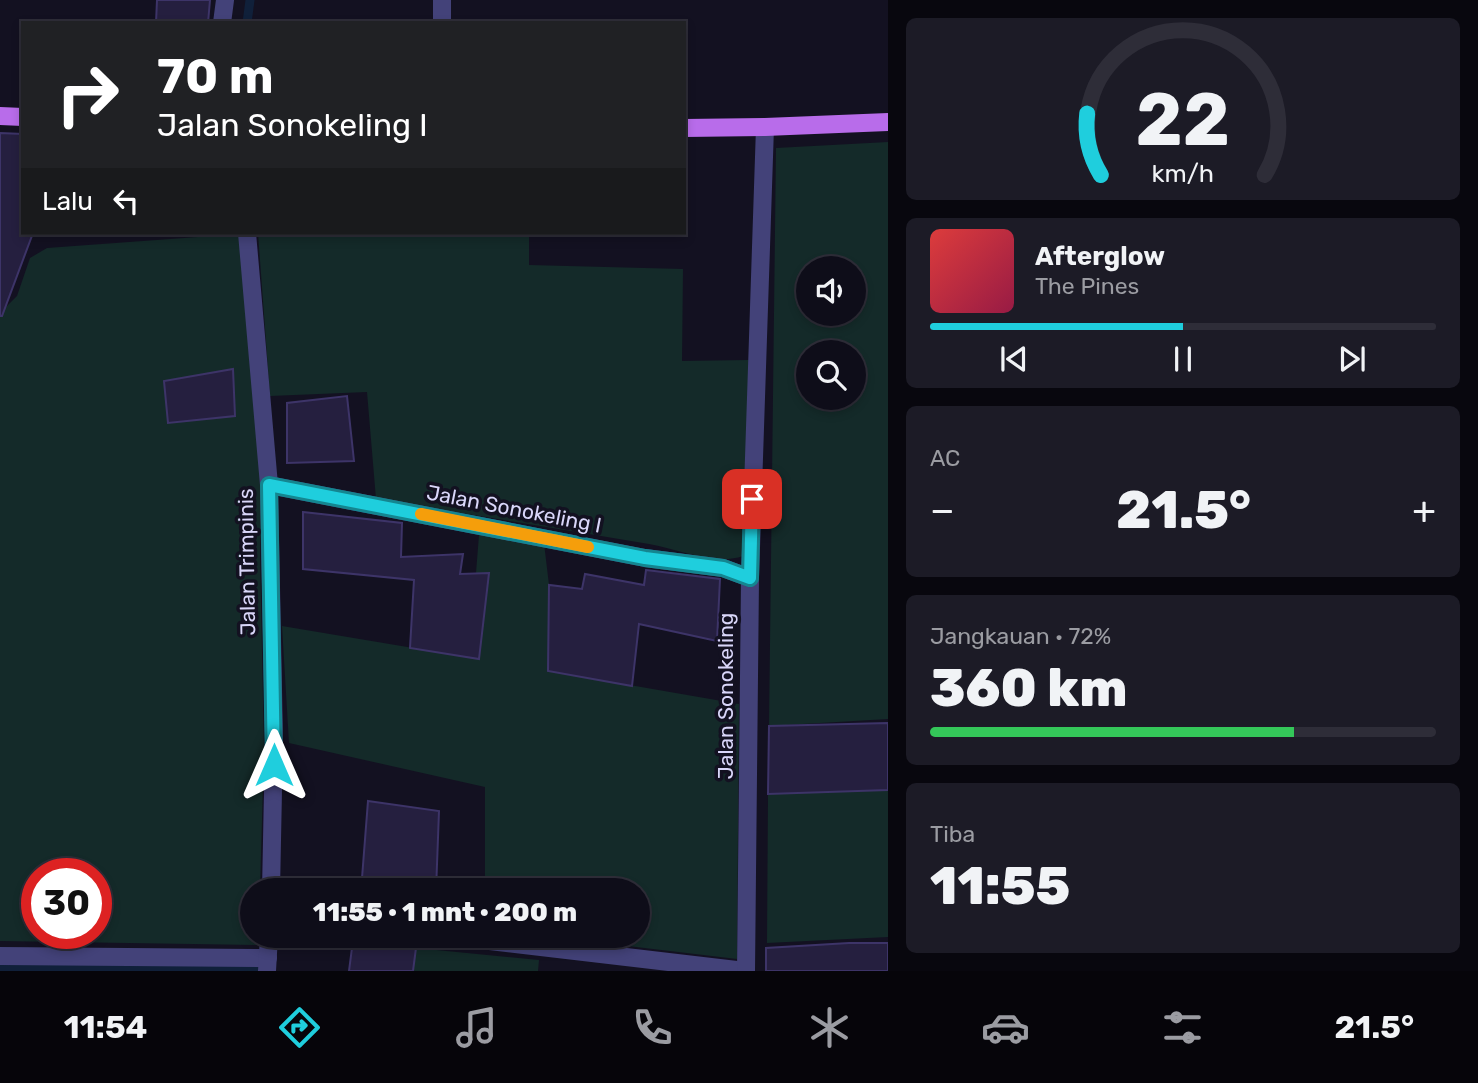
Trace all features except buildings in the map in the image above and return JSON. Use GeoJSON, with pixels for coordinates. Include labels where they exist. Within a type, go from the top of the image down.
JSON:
{"type":"FeatureCollection","features":[{"type":"Feature","properties":{"kind":"main road"},"geometry":{"type":"LineString","coordinates":[[0,117],[21,117]]}},
{"type":"Feature","properties":{"kind":"main road"},"geometry":{"type":"LineString","coordinates":[[686,128],[888,122]]}},
{"type":"Feature","properties":{"kind":"street"},"geometry":{"type":"LineString","coordinates":[[222,21],[225,0]]}},
{"type":"Feature","properties":{"kind":"street"},"geometry":{"type":"LineString","coordinates":[[442,0],[442,21]]}},
{"type":"Feature","properties":{"kind":"street","name":"Jalan Sonokeling"},"geometry":{"type":"LineString","coordinates":[[745,971],[750,578],[765,127]]}},
{"type":"Feature","properties":{"kind":"street","name":"Jalan Trimpinis"},"geometry":{"type":"LineString","coordinates":[[247,235],[269,485],[274,740],[271,878]]}},
{"type":"Feature","properties":{"kind":"street","name":"Jalan Sonokeling I"},"geometry":{"type":"LineString","coordinates":[[269,485],[645,558],[723,568],[750,578]]}},
{"type":"Feature","properties":{"kind":"street"},"geometry":{"type":"LineString","coordinates":[[549,948],[745,971]]}},
{"type":"Feature","properties":{"kind":"street"},"geometry":{"type":"LineString","coordinates":[[0,956],[267,965]]}},
{"type":"Feature","properties":{"kind":"green space"},"geometry":{"type":"Polygon","coordinates":[[[888,142],[888,719],[769,726],[776,148],[888,142]]]}},
{"type":"Feature","properties":{"kind":"green space"},"geometry":{"type":"Polygon","coordinates":[[[239,235],[262,482],[260,555],[264,749],[260,878],[240,878],[240,945],[112,943],[112,858],[21,858],[21,941],[0,941],[0,313],[17,296],[30,258],[47,248],[239,235]]]}},
{"type":"Feature","properties":{"kind":"green space"},"geometry":{"type":"Polygon","coordinates":[[[258,235],[529,235],[529,265],[683,269],[682,361],[749,360],[743,556],[721,559],[696,556],[649,544],[376,499],[367,392],[270,396],[258,235]]]}},
{"type":"Feature","properties":{"kind":"green space"},"geometry":{"type":"Polygon","coordinates":[[[479,535],[544,543],[549,585],[549,671],[739,704],[737,959],[645,948],[650,948],[650,878],[485,878],[485,787],[289,743],[282,626],[479,659],[489,573],[476,573],[479,535]]]}},
{"type":"Feature","properties":{"kind":"green space"},"geometry":{"type":"Polygon","coordinates":[[[888,790],[888,937],[767,943],[768,794],[888,790]]]}},
{"type":"Feature","properties":{"kind":"green space"},"geometry":{"type":"Polygon","coordinates":[[[416,948],[539,960],[538,971],[413,971],[416,948]]]}},
{"type":"Feature","properties":{"kind":"green space"},"geometry":{"type":"Polygon","coordinates":[[[254,966],[254,971],[0,971],[0,968],[254,966]]]}},
{"type":"Feature","properties":{"kind":"waterway"},"geometry":{"type":"LineString","coordinates":[[247,21],[250,0]]}},
{"type":"Feature","properties":{"kind":"waterway"},"geometry":{"type":"LineString","coordinates":[[0,968],[188,969],[254,966],[254,971]]}},
{"type":"Feature","properties":{"kind":"slow traffic"},"geometry":{"type":"LineString","coordinates":[[421,514],[588,547]]}},
{"type":"Feature","properties":{"kind":"route"},"geometry":{"type":"LineString","coordinates":[[274,765],[269,485],[645,558],[723,568],[750,578],[752,499]]}}]}
